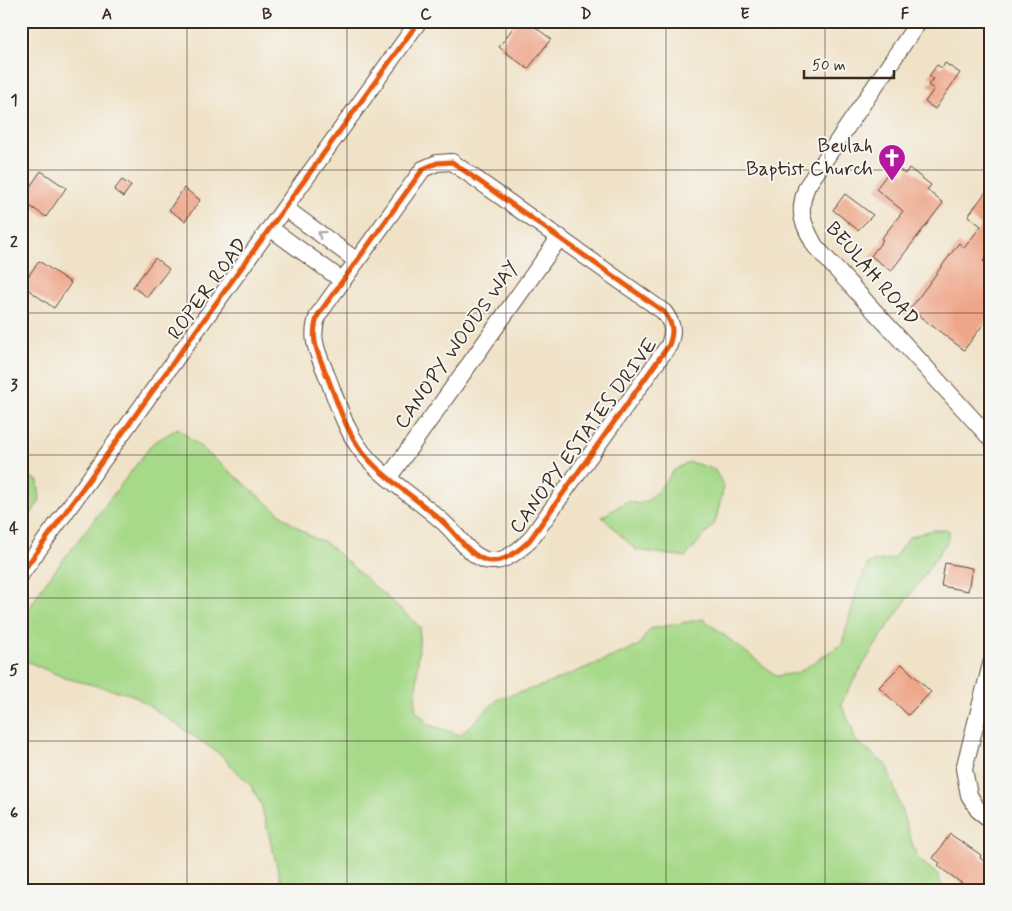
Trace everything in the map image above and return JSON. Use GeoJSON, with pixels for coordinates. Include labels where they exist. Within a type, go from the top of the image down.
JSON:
{"type":"FeatureCollection","features":[{"type":"Feature","properties":{"kind":"street","name":"ROPER ROAD"},"geometry":{"type":"LineString","coordinates":[[21,574],[419,21]]}},
{"type":"Feature","properties":{"kind":"street","name":"BEULAH ROAD"},"geometry":{"type":"LineString","coordinates":[[919,21],[807,186],[801,208],[803,223],[815,246],[991,438]]}},
{"type":"Feature","properties":{"kind":"street","name":"CANOPY ESTATES DRIVE"},"geometry":{"type":"LineString","coordinates":[[452,162],[664,312],[672,322],[673,334],[669,345],[529,542],[515,554],[493,560],[487,560],[477,555],[465,546],[445,523],[389,477],[358,447],[345,421],[323,366],[312,331],[318,315],[357,261],[423,169],[437,163],[452,162]]}},
{"type":"Feature","properties":{"kind":"street"},"geometry":{"type":"LineString","coordinates":[[285,208],[357,261]]}},
{"type":"Feature","properties":{"kind":"street"},"geometry":{"type":"LineString","coordinates":[[270,228],[342,281]]}},
{"type":"Feature","properties":{"kind":"street","name":"CANOPY WOODS WAY"},"geometry":{"type":"LineString","coordinates":[[389,477],[560,237]]}},
{"type":"Feature","properties":{"kind":"street"},"geometry":{"type":"LineString","coordinates":[[991,664],[964,769],[969,795],[978,810],[991,820]]}},
{"type":"Feature","properties":{"kind":"green space"},"geometry":{"type":"Polygon","coordinates":[[[178,428],[291,523],[315,539],[324,541],[420,627],[415,709],[429,725],[460,735],[498,699],[544,685],[638,646],[650,629],[703,619],[777,676],[797,673],[842,644],[857,590],[868,563],[894,558],[909,537],[933,530],[949,530],[949,539],[865,661],[841,704],[852,728],[855,740],[887,766],[917,858],[937,874],[943,890],[283,890],[261,804],[251,786],[220,754],[133,695],[65,678],[21,659],[21,622],[43,586],[153,443],[178,428]]]}},
{"type":"Feature","properties":{"kind":"green space"},"geometry":{"type":"Polygon","coordinates":[[[689,462],[714,469],[724,486],[715,523],[685,557],[636,550],[602,517],[627,501],[639,504],[648,500],[674,470],[689,462]]]}},
{"type":"Feature","properties":{"kind":"green space"},"geometry":{"type":"Polygon","coordinates":[[[21,471],[38,481],[40,500],[21,530],[21,471]]]}},
{"type":"Feature","properties":{"kind":"building"},"geometry":{"type":"Polygon","coordinates":[[[518,21],[527,21],[551,39],[528,69],[499,47],[518,21]]]}},
{"type":"Feature","properties":{"kind":"building"},"geometry":{"type":"Polygon","coordinates":[[[945,63],[960,73],[935,109],[925,102],[934,89],[928,85],[933,79],[929,76],[937,65],[942,68],[945,63]]]}},
{"type":"Feature","properties":{"kind":"building"},"geometry":{"type":"Polygon","coordinates":[[[894,165],[905,174],[909,168],[931,185],[927,190],[943,203],[891,271],[871,256],[883,240],[881,239],[903,211],[876,189],[894,165]]]}},
{"type":"Feature","properties":{"kind":"building"},"geometry":{"type":"Polygon","coordinates":[[[41,171],[66,188],[46,217],[21,200],[21,190],[25,185],[29,188],[41,171]]]}},
{"type":"Feature","properties":{"kind":"building"},"geometry":{"type":"Polygon","coordinates":[[[122,180],[131,186],[123,197],[114,190],[122,180]]]}},
{"type":"Feature","properties":{"kind":"building"},"geometry":{"type":"Polygon","coordinates":[[[991,185],[991,251],[983,261],[991,267],[991,314],[964,350],[910,309],[959,243],[964,248],[981,226],[968,216],[991,185]]]}},
{"type":"Feature","properties":{"kind":"building"},"geometry":{"type":"Polygon","coordinates":[[[184,188],[200,200],[185,221],[169,210],[184,188]]]}},
{"type":"Feature","properties":{"kind":"building"},"geometry":{"type":"Polygon","coordinates":[[[845,194],[873,215],[858,230],[833,210],[845,194]]]}},
{"type":"Feature","properties":{"kind":"building"},"geometry":{"type":"Polygon","coordinates":[[[155,258],[169,269],[147,297],[133,287],[155,258]]]}},
{"type":"Feature","properties":{"kind":"building"},"geometry":{"type":"Polygon","coordinates":[[[39,261],[71,283],[54,308],[22,285],[39,261]]]}},
{"type":"Feature","properties":{"kind":"building"},"geometry":{"type":"Polygon","coordinates":[[[945,563],[972,568],[968,591],[941,586],[945,563]]]}},
{"type":"Feature","properties":{"kind":"building"},"geometry":{"type":"Polygon","coordinates":[[[902,664],[931,692],[908,715],[879,687],[902,664]]]}},
{"type":"Feature","properties":{"kind":"building"},"geometry":{"type":"Polygon","coordinates":[[[950,834],[981,855],[980,858],[991,866],[991,890],[971,890],[938,866],[940,863],[933,858],[950,834]]]}},
{"type":"Feature","properties":{"kind":"cycle path"},"geometry":{"type":"LineString","coordinates":[[21,574],[419,21]]}},
{"type":"Feature","properties":{"kind":"cycle path"},"geometry":{"type":"LineString","coordinates":[[452,162],[664,312],[672,328],[669,345],[529,541],[520,549],[498,561],[485,560],[473,553],[433,513],[386,476],[366,457],[344,421],[318,353],[314,331],[318,315],[423,169],[437,163],[452,162]]}},
{"type":"Feature","properties":{"kind":"place","name":"Beulah Baptist Church"},"geometry":{"type":"Point","coordinates":[892,182]}}]}
